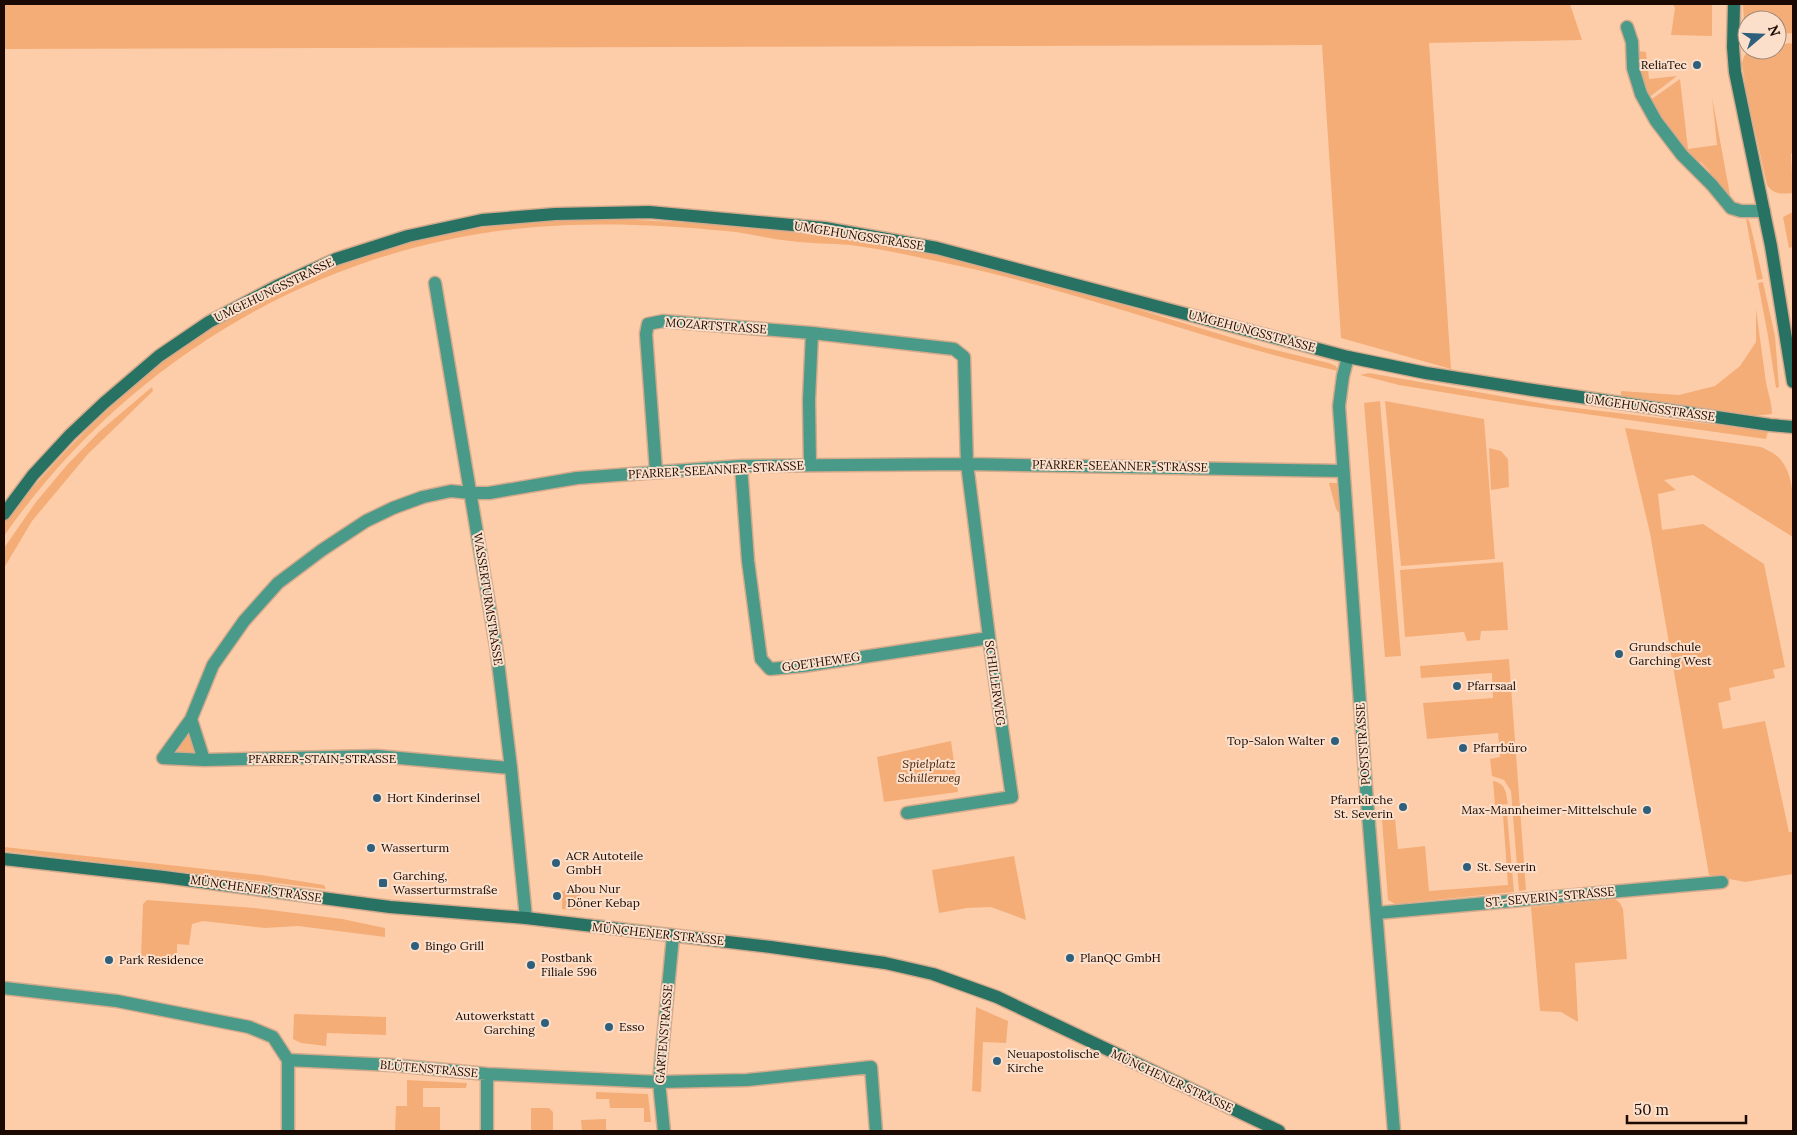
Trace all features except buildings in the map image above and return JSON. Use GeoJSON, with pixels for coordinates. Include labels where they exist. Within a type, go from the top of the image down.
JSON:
{"type":"FeatureCollection","features":[{"type":"Feature","properties":{"kind":"street"},"geometry":{"type":"LineString","coordinates":[[1734,4],[1733,47],[1735,72],[1777,277],[1793,382]]}},
{"type":"Feature","properties":{"kind":"street"},"geometry":{"type":"LineString","coordinates":[[1627,27],[1632,42],[1633,68],[1641,94],[1656,121],[1682,155],[1712,185],[1731,208],[1741,211],[1764,211]]}},
{"type":"Feature","properties":{"kind":"street","name":"UMGEHUNGSSTRASSE"},"geometry":{"type":"LineString","coordinates":[[4,514],[33,475],[70,435],[104,403],[159,356],[209,322],[277,286],[336,259],[408,236],[482,220],[556,214],[649,212],[825,228],[937,248],[1348,357],[1426,373],[1752,422],[1793,426]]}},
{"type":"Feature","properties":{"kind":"street","name":"WASSERTURMSTRASSE"},"geometry":{"type":"LineString","coordinates":[[435,283],[496,646],[511,768],[526,918]]}},
{"type":"Feature","properties":{"kind":"street","name":"MOZARTSTRASSE"},"geometry":{"type":"LineString","coordinates":[[656,471],[646,334],[648,324],[663,321],[812,333],[954,349],[964,357],[967,464]]}},
{"type":"Feature","properties":{"kind":"street"},"geometry":{"type":"LineString","coordinates":[[810,465],[809,400],[812,333]]}},
{"type":"Feature","properties":{"kind":"street","name":"POSTSTRASSE"},"geometry":{"type":"LineString","coordinates":[[1348,357],[1339,406],[1366,788],[1394,1131]]}},
{"type":"Feature","properties":{"kind":"street","name":"PFARRER-SEEANNER-STRASSE"},"geometry":{"type":"LineString","coordinates":[[163,758],[191,719],[213,665],[244,621],[278,583],[322,550],[366,521],[393,508],[424,497],[451,491],[489,493],[577,478],[741,466],[967,464],[1343,471]]}},
{"type":"Feature","properties":{"kind":"street","name":"SCHILLERWEG"},"geometry":{"type":"LineString","coordinates":[[907,813],[1012,797],[967,464]]}},
{"type":"Feature","properties":{"kind":"street","name":"GOETHEWEG"},"geometry":{"type":"LineString","coordinates":[[741,466],[748,561],[761,659],[770,669],[804,666],[989,638]]}},
{"type":"Feature","properties":{"kind":"street"},"geometry":{"type":"LineString","coordinates":[[191,719],[204,760]]}},
{"type":"Feature","properties":{"kind":"street","name":"PFARRER-STAIN-STRASSE"},"geometry":{"type":"LineString","coordinates":[[163,758],[204,760],[377,756],[511,768]]}},
{"type":"Feature","properties":{"kind":"street","name":"MÜNCHENER STRASSE"},"geometry":{"type":"LineString","coordinates":[[4,860],[154,876],[390,907],[526,918],[772,947],[885,963],[933,974],[997,997],[1279,1131]]}},
{"type":"Feature","properties":{"kind":"street","name":"ST.-SEVERIN-STRASSE"},"geometry":{"type":"LineString","coordinates":[[1377,913],[1722,882]]}},
{"type":"Feature","properties":{"kind":"street","name":"GARTENSTRASSE"},"geometry":{"type":"LineString","coordinates":[[664,1131],[659,1082],[673,936]]}},
{"type":"Feature","properties":{"kind":"street"},"geometry":{"type":"LineString","coordinates":[[4,988],[117,1001],[249,1027],[273,1036],[288,1060],[288,1131]]}},
{"type":"Feature","properties":{"kind":"street","name":"BLÜTENSTRASSE"},"geometry":{"type":"LineString","coordinates":[[288,1060],[392,1065],[487,1074],[659,1082],[747,1080],[871,1067],[876,1131]]}},
{"type":"Feature","properties":{"kind":"street"},"geometry":{"type":"LineString","coordinates":[[487,1074],[487,1131]]}},
{"type":"Feature","properties":{"kind":"green space"},"geometry":{"type":"Polygon","coordinates":[[[4,4],[1570,4],[1582,40],[1429,43],[1451,369],[1341,338],[1322,45],[4,49],[4,4]]]}},
{"type":"Feature","properties":{"kind":"green space"},"geometry":{"type":"Polygon","coordinates":[[[1673,4],[1712,4],[1712,36],[1671,35],[1675,8],[1673,4]]]}},
{"type":"Feature","properties":{"kind":"green space"},"geometry":{"type":"Polygon","coordinates":[[[1743,4],[1793,4],[1793,33],[1787,33],[1787,10],[1743,10],[1743,4]]]}},
{"type":"Feature","properties":{"kind":"green space"},"geometry":{"type":"Polygon","coordinates":[[[1787,44],[1793,44],[1793,153],[1791,154],[1793,193],[1782,194],[1772,191],[1767,185],[1746,91],[1742,63],[1743,60],[1787,60],[1787,44]]]}},
{"type":"Feature","properties":{"kind":"green space"},"geometry":{"type":"Polygon","coordinates":[[[1638,51],[1646,52],[1649,79],[1677,76],[1647,99],[1639,71],[1638,51]]]}},
{"type":"Feature","properties":{"kind":"green space"},"geometry":{"type":"Polygon","coordinates":[[[1680,79],[1688,149],[1717,145],[1712,97],[1731,200],[1709,178],[1710,172],[1701,162],[1695,162],[1671,136],[1672,131],[1657,110],[1652,109],[1649,101],[1680,79]]]}},
{"type":"Feature","properties":{"kind":"green space"},"geometry":{"type":"Polygon","coordinates":[[[1793,212],[1793,247],[1789,248],[1783,217],[1793,212]]]}},
{"type":"Feature","properties":{"kind":"green space"},"geometry":{"type":"Polygon","coordinates":[[[619,219],[728,225],[851,239],[952,258],[1097,297],[1263,347],[1329,363],[1336,366],[1338,371],[1241,346],[999,275],[875,249],[850,245],[798,242],[734,232],[679,227],[607,224],[536,227],[457,238],[380,258],[306,286],[236,322],[170,365],[109,416],[53,473],[4,536],[5,521],[31,489],[77,440],[128,391],[168,358],[201,335],[271,295],[345,263],[422,239],[500,225],[619,219]]]}},
{"type":"Feature","properties":{"kind":"green space"},"geometry":{"type":"Polygon","coordinates":[[[1746,219],[1750,223],[1763,279],[1757,280],[1746,219]]]}},
{"type":"Feature","properties":{"kind":"green space"},"geometry":{"type":"Polygon","coordinates":[[[1763,282],[1775,336],[1779,387],[1776,388],[1758,283],[1763,282]]]}},
{"type":"Feature","properties":{"kind":"green space"},"geometry":{"type":"Polygon","coordinates":[[[1756,309],[1772,414],[1754,416],[1621,399],[1621,391],[1679,395],[1715,386],[1740,366],[1756,342],[1756,309]]]}},
{"type":"Feature","properties":{"kind":"green space"},"geometry":{"type":"Polygon","coordinates":[[[1369,373],[1551,405],[1768,431],[1766,439],[1520,405],[1399,385],[1360,375],[1369,373]]]}},
{"type":"Feature","properties":{"kind":"green space"},"geometry":{"type":"Polygon","coordinates":[[[152,387],[153,391],[88,454],[32,521],[4,568],[4,548],[36,502],[67,465],[100,431],[152,387]]]}},
{"type":"Feature","properties":{"kind":"green space"},"geometry":{"type":"Polygon","coordinates":[[[1380,401],[1401,656],[1385,657],[1364,403],[1380,401]]]}},
{"type":"Feature","properties":{"kind":"green space"},"geometry":{"type":"Polygon","coordinates":[[[1385,401],[1484,419],[1495,559],[1401,566],[1385,401]]]}},
{"type":"Feature","properties":{"kind":"green space"},"geometry":{"type":"Polygon","coordinates":[[[1625,428],[1761,447],[1781,460],[1790,477],[1793,497],[1793,537],[1693,475],[1664,480],[1676,490],[1658,494],[1662,530],[1703,524],[1764,564],[1785,667],[1773,670],[1775,678],[1729,688],[1731,700],[1718,703],[1723,729],[1765,721],[1789,832],[1793,832],[1793,874],[1745,882],[1709,875],[1650,533],[1625,428]]]}},
{"type":"Feature","properties":{"kind":"green space"},"geometry":{"type":"Polygon","coordinates":[[[1489,448],[1501,451],[1508,459],[1509,487],[1491,490],[1489,448]]]}},
{"type":"Feature","properties":{"kind":"green space"},"geometry":{"type":"Polygon","coordinates":[[[1329,483],[1337,483],[1341,516],[1336,509],[1329,483]]]}},
{"type":"Feature","properties":{"kind":"green space"},"geometry":{"type":"Polygon","coordinates":[[[1503,562],[1508,630],[1481,631],[1480,640],[1467,641],[1464,632],[1405,637],[1400,570],[1503,562]]]}},
{"type":"Feature","properties":{"kind":"green space"},"geometry":{"type":"Polygon","coordinates":[[[1509,659],[1526,890],[1519,891],[1511,791],[1504,780],[1492,776],[1490,759],[1500,757],[1498,733],[1427,739],[1423,703],[1493,698],[1492,673],[1421,678],[1420,666],[1509,659]]]}},
{"type":"Feature","properties":{"kind":"green space"},"geometry":{"type":"Polygon","coordinates":[[[189,733],[194,750],[193,754],[177,753],[184,734],[189,733]]]}},
{"type":"Feature","properties":{"kind":"green space","name":"Spielplatz Schillerweg"},"geometry":{"type":"Polygon","coordinates":[[[951,741],[958,792],[884,802],[877,757],[951,741]]]}},
{"type":"Feature","properties":{"kind":"green space"},"geometry":{"type":"Polygon","coordinates":[[[1493,781],[1503,786],[1508,804],[1495,805],[1493,781]]]}},
{"type":"Feature","properties":{"kind":"green space"},"geometry":{"type":"Polygon","coordinates":[[[1507,814],[1514,892],[1395,904],[1388,900],[1382,820],[1395,819],[1398,849],[1425,846],[1429,891],[1508,885],[1503,815],[1507,814]]]}},
{"type":"Feature","properties":{"kind":"green space"},"geometry":{"type":"Polygon","coordinates":[[[4,847],[261,875],[324,885],[326,889],[4,851],[4,847]]]}},
{"type":"Feature","properties":{"kind":"green space"},"geometry":{"type":"Polygon","coordinates":[[[1014,856],[1026,920],[991,907],[967,908],[939,913],[932,870],[1014,856]]]}},
{"type":"Feature","properties":{"kind":"green space"},"geometry":{"type":"Polygon","coordinates":[[[579,889],[581,910],[562,909],[562,891],[579,889]]]}},
{"type":"Feature","properties":{"kind":"green space"},"geometry":{"type":"Polygon","coordinates":[[[1615,899],[1623,909],[1627,959],[1575,963],[1578,1022],[1561,1012],[1540,1011],[1531,907],[1615,899]]]}},
{"type":"Feature","properties":{"kind":"green space"},"geometry":{"type":"Polygon","coordinates":[[[147,900],[255,908],[342,919],[385,928],[385,937],[298,926],[265,928],[203,921],[192,924],[189,945],[177,944],[177,957],[141,957],[143,904],[147,900]]]}},
{"type":"Feature","properties":{"kind":"green space"},"geometry":{"type":"Polygon","coordinates":[[[976,1007],[1008,1021],[1006,1043],[983,1042],[981,1092],[972,1091],[976,1007]]]}},
{"type":"Feature","properties":{"kind":"green space"},"geometry":{"type":"Polygon","coordinates":[[[294,1014],[386,1017],[386,1035],[327,1033],[326,1046],[301,1043],[293,1039],[294,1014]]]}},
{"type":"Feature","properties":{"kind":"green space"},"geometry":{"type":"Polygon","coordinates":[[[407,1080],[467,1083],[466,1088],[423,1088],[423,1107],[440,1107],[440,1131],[395,1131],[396,1106],[407,1106],[407,1080]]]}},
{"type":"Feature","properties":{"kind":"green space"},"geometry":{"type":"Polygon","coordinates":[[[596,1092],[648,1094],[651,1122],[644,1122],[644,1108],[610,1108],[609,1099],[596,1099],[596,1092]]]}},
{"type":"Feature","properties":{"kind":"green space"},"geometry":{"type":"Polygon","coordinates":[[[531,1108],[549,1108],[553,1112],[553,1131],[531,1131],[531,1108]]]}},
{"type":"Feature","properties":{"kind":"green space"},"geometry":{"type":"Polygon","coordinates":[[[606,1119],[606,1131],[582,1131],[581,1120],[606,1119]]]}},
{"type":"Feature","properties":{"kind":"place","name":"ReliaTec"},"geometry":{"type":"Point","coordinates":[1697,65]}},
{"type":"Feature","properties":{"kind":"place","name":"Grundschule Garching West"},"geometry":{"type":"Point","coordinates":[1619,654]}},
{"type":"Feature","properties":{"kind":"place","name":"Pfarrsaal"},"geometry":{"type":"Point","coordinates":[1457,686]}},
{"type":"Feature","properties":{"kind":"place","name":"Top-Salon Walter"},"geometry":{"type":"Point","coordinates":[1335,741]}},
{"type":"Feature","properties":{"kind":"place","name":"Pfarrbüro"},"geometry":{"type":"Point","coordinates":[1463,748]}},
{"type":"Feature","properties":{"kind":"place","name":"Hort Kinderinsel"},"geometry":{"type":"Point","coordinates":[377,798]}},
{"type":"Feature","properties":{"kind":"place","name":"Pfarrkirche St. Severin"},"geometry":{"type":"Point","coordinates":[1403,807]}},
{"type":"Feature","properties":{"kind":"place","name":"Max-Mannheimer-Mittelschule"},"geometry":{"type":"Point","coordinates":[1647,810]}},
{"type":"Feature","properties":{"kind":"place","name":"Wasserturm"},"geometry":{"type":"Point","coordinates":[371,848]}},
{"type":"Feature","properties":{"kind":"place","name":"ACR Autoteile GmbH"},"geometry":{"type":"Point","coordinates":[556,863]}},
{"type":"Feature","properties":{"kind":"place","name":"St. Severin"},"geometry":{"type":"Point","coordinates":[1467,867]}},
{"type":"Feature","properties":{"kind":"place","name":"Garching, Wasserturmstraße"},"geometry":{"type":"Point","coordinates":[383,883]}},
{"type":"Feature","properties":{"kind":"place","name":"Abou Nur Döner Kebap"},"geometry":{"type":"Point","coordinates":[557,896]}},
{"type":"Feature","properties":{"kind":"place","name":"Bingo Grill"},"geometry":{"type":"Point","coordinates":[415,946]}},
{"type":"Feature","properties":{"kind":"place","name":"PlanQC GmbH"},"geometry":{"type":"Point","coordinates":[1070,958]}},
{"type":"Feature","properties":{"kind":"place","name":"Park Residence"},"geometry":{"type":"Point","coordinates":[109,960]}},
{"type":"Feature","properties":{"kind":"place","name":"Postbank Filiale 596"},"geometry":{"type":"Point","coordinates":[531,965]}},
{"type":"Feature","properties":{"kind":"place","name":"Autowerkstatt Garching"},"geometry":{"type":"Point","coordinates":[545,1023]}},
{"type":"Feature","properties":{"kind":"place","name":"Esso"},"geometry":{"type":"Point","coordinates":[609,1027]}},
{"type":"Feature","properties":{"kind":"place","name":"Neuapostolische Kirche"},"geometry":{"type":"Point","coordinates":[997,1061]}}]}
